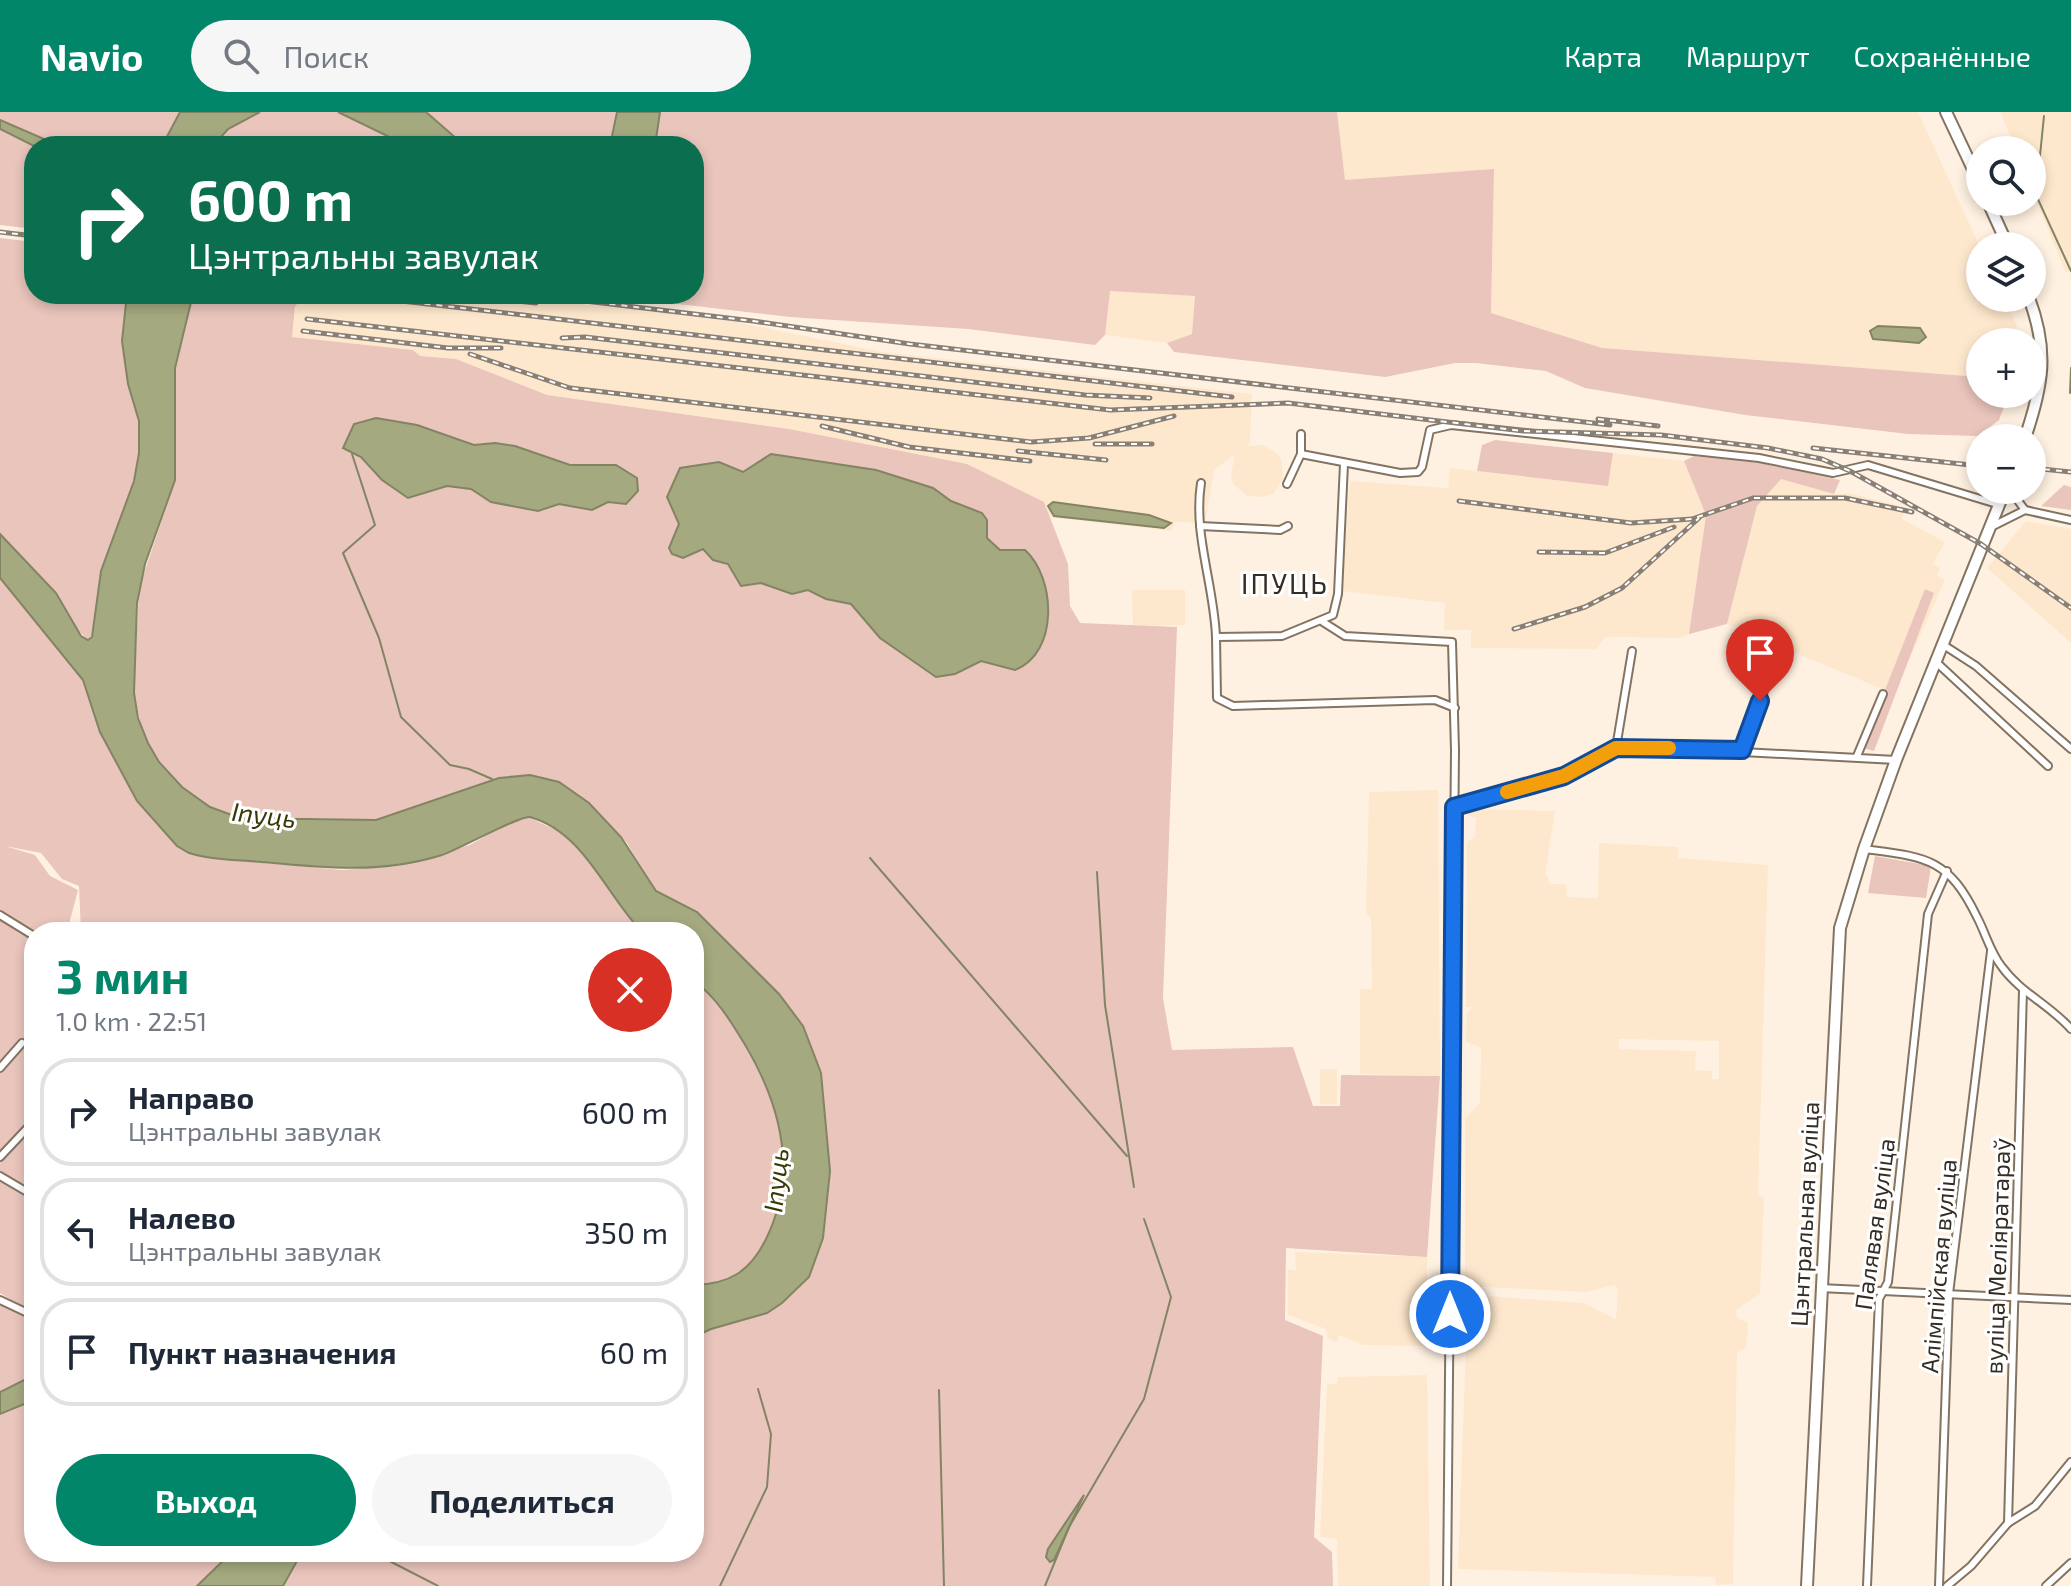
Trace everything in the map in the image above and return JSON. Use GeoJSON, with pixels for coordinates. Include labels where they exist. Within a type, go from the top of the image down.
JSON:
{"type":"FeatureCollection","features":[{"type":"Feature","properties":{"kind":"main road"},"geometry":{"type":"LineString","coordinates":[[1946,112],[1966,154]]}},
{"type":"Feature","properties":{"kind":"main road"},"geometry":{"type":"LineString","coordinates":[[2029,424],[2039,393],[2043,356],[2042,335],[2034,312]]}},
{"type":"Feature","properties":{"kind":"main road","name":"Цэнтральная вуліца"},"geometry":{"type":"LineString","coordinates":[[1807,1586],[1840,928],[1896,760],[1997,504]]}},
{"type":"Feature","properties":{"kind":"street"},"geometry":{"type":"LineString","coordinates":[[1301,454],[1400,473],[1418,472],[1422,467],[1430,430],[1451,425],[1759,458],[1833,473],[1868,465],[1966,495]]}},
{"type":"Feature","properties":{"kind":"street"},"geometry":{"type":"LineString","coordinates":[[1287,484],[1301,454],[1301,434]]}},
{"type":"Feature","properties":{"kind":"street"},"geometry":{"type":"LineString","coordinates":[[1216,637],[1282,636],[1323,622],[1333,615],[1337,602],[1344,464]]}},
{"type":"Feature","properties":{"kind":"street"},"geometry":{"type":"LineString","coordinates":[[1201,483],[1198,508],[1200,526],[1215,604],[1217,698],[1223,703],[1269,707],[1435,700],[1455,708]]}},
{"type":"Feature","properties":{"kind":"street"},"geometry":{"type":"LineString","coordinates":[[2020,504],[2025,510],[2071,520]]}},
{"type":"Feature","properties":{"kind":"street"},"geometry":{"type":"LineString","coordinates":[[1986,530],[2025,510]]}},
{"type":"Feature","properties":{"kind":"street"},"geometry":{"type":"LineString","coordinates":[[1200,526],[1280,530],[1288,526]]}},
{"type":"Feature","properties":{"kind":"street"},"geometry":{"type":"LineString","coordinates":[[1323,622],[1345,636],[1452,642],[1455,708],[1447,1586]]}},
{"type":"Feature","properties":{"kind":"street"},"geometry":{"type":"LineString","coordinates":[[1942,644],[1976,666],[2071,749]]}},
{"type":"Feature","properties":{"kind":"street"},"geometry":{"type":"LineString","coordinates":[[1616,748],[1632,651]]}},
{"type":"Feature","properties":{"kind":"street"},"geometry":{"type":"LineString","coordinates":[[1742,750],[1779,651]]}},
{"type":"Feature","properties":{"kind":"street"},"geometry":{"type":"LineString","coordinates":[[1935,661],[2048,766]]}},
{"type":"Feature","properties":{"kind":"street"},"geometry":{"type":"LineString","coordinates":[[1857,756],[1883,694]]}},
{"type":"Feature","properties":{"kind":"street"},"geometry":{"type":"LineString","coordinates":[[1454,807],[1564,776],[1616,748],[1742,750],[1896,760]]}},
{"type":"Feature","properties":{"kind":"street"},"geometry":{"type":"LineString","coordinates":[[1864,849],[1931,860],[1947,871],[1977,916],[1991,951],[2023,990],[2071,1029]]}},
{"type":"Feature","properties":{"kind":"street","name":"Палявая вуліца"},"geometry":{"type":"LineString","coordinates":[[1867,1586],[1882,1293],[1886,1291],[1888,1282],[1928,914],[1947,871]]}},
{"type":"Feature","properties":{"kind":"street"},"geometry":{"type":"LineString","coordinates":[[0,915],[24,930]]}},
{"type":"Feature","properties":{"kind":"street","name":"Алімпійская вуліца"},"geometry":{"type":"LineString","coordinates":[[1939,1586],[1949,1294],[1991,951]]}},
{"type":"Feature","properties":{"kind":"street","name":"вуліца Меліяратараў"},"geometry":{"type":"LineString","coordinates":[[2008,1523],[2023,990]]}},
{"type":"Feature","properties":{"kind":"street"},"geometry":{"type":"LineString","coordinates":[[0,1068],[22,1043]]}},
{"type":"Feature","properties":{"kind":"street"},"geometry":{"type":"LineString","coordinates":[[0,1157],[24,1132]]}},
{"type":"Feature","properties":{"kind":"street"},"geometry":{"type":"LineString","coordinates":[[0,1176],[24,1190]]}},
{"type":"Feature","properties":{"kind":"street"},"geometry":{"type":"LineString","coordinates":[[1820,1288],[2071,1300]]}},
{"type":"Feature","properties":{"kind":"street"},"geometry":{"type":"LineString","coordinates":[[0,1300],[24,1311]]}},
{"type":"Feature","properties":{"kind":"street"},"geometry":{"type":"LineString","coordinates":[[1947,1586],[1971,1566],[2008,1523],[2035,1506],[2071,1462]]}},
{"type":"Feature","properties":{"kind":"street"},"geometry":{"type":"LineString","coordinates":[[2046,1586],[2071,1563]]}},
{"type":"Feature","properties":{"kind":"shaded area"},"geometry":{"type":"Polygon","coordinates":[[[0,112],[180,112],[167,136],[24,136],[24,228],[0,225],[0,112]]]}},
{"type":"Feature","properties":{"kind":"shaded area"},"geometry":{"type":"Polygon","coordinates":[[[180,112],[260,112],[228,129],[222,136],[167,136],[180,112]]]}},
{"type":"Feature","properties":{"kind":"shaded area"},"geometry":{"type":"Polygon","coordinates":[[[260,112],[338,112],[387,136],[222,136],[228,129],[260,112]]]}},
{"type":"Feature","properties":{"kind":"shaded area"},"geometry":{"type":"Polygon","coordinates":[[[338,112],[426,112],[454,136],[387,136],[338,112]]]}},
{"type":"Feature","properties":{"kind":"shaded area"},"geometry":{"type":"Polygon","coordinates":[[[426,112],[617,112],[612,136],[454,136],[426,112]]]}},
{"type":"Feature","properties":{"kind":"shaded area"},"geometry":{"type":"Polygon","coordinates":[[[617,112],[660,112],[656,136],[612,136],[617,112]]]}},
{"type":"Feature","properties":{"kind":"shaded area"},"geometry":{"type":"Polygon","coordinates":[[[660,112],[1337,112],[1345,180],[1494,169],[1491,313],[1602,348],[1966,376],[1966,408],[2004,408],[1994,424],[1966,424],[1966,436],[1908,434],[1745,415],[1585,388],[1546,371],[1476,363],[1455,363],[1385,377],[1174,352],[1167,343],[1192,334],[1195,296],[1110,291],[1105,335],[1095,345],[968,329],[790,317],[678,304],[704,304],[704,136],[656,136],[660,112]]]}},
{"type":"Feature","properties":{"kind":"shaded area"},"geometry":{"type":"Polygon","coordinates":[[[1337,112],[1918,112],[1973,232],[1966,232],[1966,312],[2010,312],[2017,328],[1966,328],[1966,376],[1602,348],[1491,313],[1494,170],[1345,180],[1337,112]]]}},
{"type":"Feature","properties":{"kind":"shaded area"},"geometry":{"type":"Polygon","coordinates":[[[2000,112],[2071,112],[2071,283],[2070,271],[2066,273],[2042,216],[2046,216],[2046,136],[2010,136],[2000,112]]]}},
{"type":"Feature","properties":{"kind":"shaded area"},"geometry":{"type":"Polygon","coordinates":[[[0,120],[37,136],[24,136],[24,141],[0,129],[0,120]]]}},
{"type":"Feature","properties":{"kind":"shaded area"},"geometry":{"type":"Polygon","coordinates":[[[0,238],[24,241],[24,304],[126,304],[122,341],[128,384],[138,415],[140,444],[135,476],[101,571],[93,633],[88,640],[73,626],[56,593],[0,534],[0,238]]]}},
{"type":"Feature","properties":{"kind":"shaded area"},"geometry":{"type":"Polygon","coordinates":[[[1109,291],[1195,296],[1192,334],[1167,343],[1105,335],[1109,291]]]}},
{"type":"Feature","properties":{"kind":"shaded area"},"geometry":{"type":"Polygon","coordinates":[[[126,304],[191,304],[175,368],[175,480],[145,564],[137,603],[134,693],[138,718],[159,762],[182,787],[210,807],[240,818],[376,820],[499,778],[530,775],[559,782],[589,803],[621,837],[656,891],[697,912],[779,994],[803,1026],[821,1073],[830,1171],[823,1238],[809,1277],[782,1303],[767,1313],[704,1332],[704,1284],[737,1274],[760,1250],[776,1214],[782,1189],[783,1163],[775,1114],[757,1066],[722,1009],[704,990],[704,922],[633,922],[580,850],[549,825],[530,817],[442,855],[419,861],[375,867],[330,867],[225,859],[189,853],[177,846],[137,801],[100,732],[83,680],[0,578],[0,534],[56,593],[81,636],[88,640],[92,637],[101,571],[134,481],[139,453],[139,421],[128,384],[122,341],[126,304]]]}},
{"type":"Feature","properties":{"kind":"shaded area"},"geometry":{"type":"Polygon","coordinates":[[[191,304],[297,304],[292,337],[413,350],[420,356],[456,359],[547,395],[789,429],[967,464],[1044,502],[1068,564],[1070,606],[1080,623],[1177,627],[1163,998],[1172,1050],[1293,1047],[1313,1106],[1340,1106],[1341,1075],[1440,1076],[1427,1257],[1286,1248],[1285,1320],[1323,1336],[1314,1537],[1332,1552],[1333,1586],[283,1586],[296,1562],[704,1562],[704,1332],[767,1313],[809,1277],[823,1238],[830,1171],[821,1073],[803,1026],[779,994],[697,912],[656,891],[627,843],[589,803],[559,782],[530,775],[499,778],[376,820],[233,816],[210,807],[182,787],[159,762],[142,731],[134,693],[139,588],[170,496],[175,368],[191,304]]]}},
{"type":"Feature","properties":{"kind":"shaded area"},"geometry":{"type":"Polygon","coordinates":[[[581,304],[731,321],[883,352],[1252,394],[1250,443],[1246,446],[1262,445],[1277,453],[1282,461],[1283,479],[1273,494],[1247,496],[1233,484],[1231,475],[1235,454],[1214,470],[1205,523],[1175,522],[1172,531],[1050,517],[1044,502],[873,447],[789,429],[547,395],[456,359],[420,356],[413,350],[292,337],[296,306],[581,304]]]}},
{"type":"Feature","properties":{"kind":"shaded area"},"geometry":{"type":"Polygon","coordinates":[[[1878,326],[1920,328],[1926,337],[1919,343],[1873,339],[1870,331],[1878,326]]]}},
{"type":"Feature","properties":{"kind":"shaded area"},"geometry":{"type":"Polygon","coordinates":[[[376,418],[417,425],[474,445],[495,443],[515,446],[570,465],[616,465],[637,478],[638,491],[626,504],[608,502],[592,510],[559,504],[538,511],[491,502],[471,489],[447,486],[408,498],[382,480],[361,457],[343,448],[354,424],[376,418]]]}},
{"type":"Feature","properties":{"kind":"shaded area"},"geometry":{"type":"Polygon","coordinates":[[[1495,440],[1613,453],[1608,486],[1477,471],[1482,445],[1495,440]]]}},
{"type":"Feature","properties":{"kind":"shaded area"},"geometry":{"type":"Polygon","coordinates":[[[1613,453],[1684,461],[1706,514],[1689,634],[1681,638],[1606,637],[1596,649],[1471,648],[1471,630],[1444,630],[1445,603],[1342,591],[1350,481],[1448,488],[1450,468],[1608,486],[1613,453]]]}},
{"type":"Feature","properties":{"kind":"shaded area"},"geometry":{"type":"Polygon","coordinates":[[[771,454],[876,470],[933,488],[951,501],[982,513],[987,520],[987,538],[1000,550],[1025,550],[1043,578],[1048,614],[1046,632],[1039,648],[1029,661],[1015,670],[981,661],[955,674],[936,677],[880,638],[851,604],[826,599],[808,590],[792,594],[761,583],[741,586],[728,564],[713,560],[703,549],[683,558],[672,554],[669,548],[679,524],[667,497],[680,468],[719,462],[743,472],[771,454]]]}},
{"type":"Feature","properties":{"kind":"shaded area"},"geometry":{"type":"Polygon","coordinates":[[[1694,456],[1760,463],[1840,480],[1834,494],[1781,479],[1757,506],[1727,624],[1689,634],[1706,515],[1684,461],[1694,456]]]}},
{"type":"Feature","properties":{"kind":"shaded area"},"geometry":{"type":"Polygon","coordinates":[[[1781,479],[1834,494],[1849,493],[1905,507],[1902,519],[1945,542],[1933,564],[1940,568],[1937,575],[1945,580],[1894,694],[1727,624],[1757,506],[1781,479]]]}},
{"type":"Feature","properties":{"kind":"shaded area"},"geometry":{"type":"Polygon","coordinates":[[[2064,485],[2071,487],[2071,510],[2041,506],[2064,485]]]}},
{"type":"Feature","properties":{"kind":"shaded area"},"geometry":{"type":"Polygon","coordinates":[[[1053,502],[1149,515],[1171,523],[1164,528],[1054,516],[1048,506],[1053,502]]]}},
{"type":"Feature","properties":{"kind":"shaded area"},"geometry":{"type":"Polygon","coordinates":[[[2026,521],[2071,529],[2071,643],[1987,568],[2026,521]]]}},
{"type":"Feature","properties":{"kind":"shaded area"},"geometry":{"type":"Polygon","coordinates":[[[0,578],[83,680],[100,732],[137,801],[177,846],[205,857],[342,870],[395,866],[470,845],[516,818],[528,817],[556,830],[574,843],[634,922],[81,922],[79,886],[62,879],[41,853],[5,846],[35,855],[50,876],[78,890],[70,922],[24,922],[24,1562],[222,1562],[197,1586],[0,1586],[0,1303],[13,1311],[21,1306],[0,1293],[0,578]]]}},
{"type":"Feature","properties":{"kind":"shaded area"},"geometry":{"type":"Polygon","coordinates":[[[1925,589],[1934,593],[1874,751],[1862,748],[1925,589]]]}},
{"type":"Feature","properties":{"kind":"shaded area"},"geometry":{"type":"Polygon","coordinates":[[[1132,590],[1185,590],[1185,625],[1133,626],[1132,590]]]}},
{"type":"Feature","properties":{"kind":"shaded area"},"geometry":{"type":"Polygon","coordinates":[[[1438,790],[1440,1076],[1360,1074],[1360,989],[1372,989],[1371,919],[1366,912],[1369,792],[1438,790]]]}},
{"type":"Feature","properties":{"kind":"shaded area"},"geometry":{"type":"Polygon","coordinates":[[[1467,809],[1555,811],[1545,875],[1549,884],[1566,884],[1567,897],[1598,898],[1599,843],[1678,847],[1678,858],[1768,865],[1758,1195],[1764,1197],[1760,1294],[1736,1310],[1737,1318],[1748,1323],[1746,1348],[1737,1352],[1733,1584],[1716,1585],[1715,1577],[1458,1569],[1466,1344],[1473,1339],[1473,1318],[1487,1318],[1487,1296],[1583,1303],[1616,1319],[1618,1290],[1615,1285],[1586,1292],[1465,1286],[1465,1119],[1480,1102],[1481,1048],[1466,1042],[1467,1013],[1473,1007],[1466,1007],[1467,842],[1475,836],[1476,818],[1467,815],[1467,809]],[[1619,1039],[1619,1049],[1696,1051],[1695,1070],[1712,1071],[1712,1079],[1719,1079],[1719,1041],[1619,1039]]]}},
{"type":"Feature","properties":{"kind":"shaded area"},"geometry":{"type":"Polygon","coordinates":[[[1875,856],[1931,866],[1926,898],[1868,893],[1875,856]]]}},
{"type":"Feature","properties":{"kind":"shaded area"},"geometry":{"type":"Polygon","coordinates":[[[704,990],[739,1034],[767,1088],[775,1112],[783,1160],[777,1209],[762,1246],[739,1272],[704,1284],[704,990]]]}},
{"type":"Feature","properties":{"kind":"shaded area"},"geometry":{"type":"Polygon","coordinates":[[[1320,1069],[1337,1069],[1337,1104],[1320,1104],[1320,1069]]]}},
{"type":"Feature","properties":{"kind":"shaded area"},"geometry":{"type":"Polygon","coordinates":[[[1295,1252],[1427,1257],[1426,1346],[1363,1345],[1339,1335],[1337,1343],[1327,1338],[1326,1329],[1288,1315],[1288,1269],[1296,1271],[1295,1252]]]}},
{"type":"Feature","properties":{"kind":"shaded area"},"geometry":{"type":"Polygon","coordinates":[[[1427,1375],[1430,1586],[1338,1586],[1337,1539],[1320,1537],[1327,1384],[1337,1384],[1338,1377],[1427,1375]]]}},
{"type":"Feature","properties":{"kind":"shaded area"},"geometry":{"type":"Polygon","coordinates":[[[24,1380],[24,1404],[0,1414],[0,1392],[24,1380]]]}},
{"type":"Feature","properties":{"kind":"shaded area"},"geometry":{"type":"Polygon","coordinates":[[[1084,1495],[1054,1560],[1050,1562],[1046,1557],[1048,1549],[1084,1495]]]}},
{"type":"Feature","properties":{"kind":"shaded area"},"geometry":{"type":"Polygon","coordinates":[[[222,1562],[296,1562],[283,1586],[197,1586],[222,1562]]]}},
{"type":"Feature","properties":{"kind":"waterway"},"geometry":{"type":"LineString","coordinates":[[2044,116],[2036,195],[2071,271]]}},
{"type":"Feature","properties":{"kind":"waterway"},"geometry":{"type":"LineString","coordinates":[[2070,393],[2071,368]]}},
{"type":"Feature","properties":{"kind":"waterway"},"geometry":{"type":"LineString","coordinates":[[352,454],[375,525],[343,553],[379,638],[401,717],[450,765],[492,779]]}},
{"type":"Feature","properties":{"kind":"waterway"},"geometry":{"type":"LineString","coordinates":[[870,858],[1127,1156]]}},
{"type":"Feature","properties":{"kind":"waterway"},"geometry":{"type":"LineString","coordinates":[[1097,872],[1105,1005],[1134,1187]]}},
{"type":"Feature","properties":{"kind":"waterway"},"geometry":{"type":"LineString","coordinates":[[1045,1586],[1069,1527],[1144,1399],[1171,1297],[1144,1219]]}},
{"type":"Feature","properties":{"kind":"waterway"},"geometry":{"type":"LineString","coordinates":[[720,1586],[767,1487],[771,1434],[758,1389]]}},
{"type":"Feature","properties":{"kind":"waterway"},"geometry":{"type":"LineString","coordinates":[[939,1390],[944,1586]]}},
{"type":"Feature","properties":{"kind":"waterway"},"geometry":{"type":"LineString","coordinates":[[391,1562],[438,1586]]}},
{"type":"Feature","properties":{"kind":"railway"},"geometry":{"type":"LineString","coordinates":[[0,232],[24,235]]}},
{"type":"Feature","properties":{"kind":"railway"},"geometry":{"type":"LineString","coordinates":[[428,304],[1232,397]]}},
{"type":"Feature","properties":{"kind":"railway"},"geometry":{"type":"LineString","coordinates":[[610,304],[910,344],[1610,425]]}},
{"type":"Feature","properties":{"kind":"railway"},"geometry":{"type":"LineString","coordinates":[[307,319],[1110,410],[1288,403],[1523,431],[1661,435],[1768,448],[1822,459],[1850,471],[1981,544],[2071,608]]}},
{"type":"Feature","properties":{"kind":"railway"},"geometry":{"type":"LineString","coordinates":[[303,331],[448,348],[501,348]]}},
{"type":"Feature","properties":{"kind":"railway"},"geometry":{"type":"LineString","coordinates":[[562,338],[585,337],[1085,395],[1150,398]]}},
{"type":"Feature","properties":{"kind":"railway"},"geometry":{"type":"LineString","coordinates":[[470,354],[570,388],[1031,442],[1089,438],[1174,416]]}},
{"type":"Feature","properties":{"kind":"railway"},"geometry":{"type":"LineString","coordinates":[[1598,419],[1658,426]]}},
{"type":"Feature","properties":{"kind":"railway"},"geometry":{"type":"LineString","coordinates":[[822,426],[909,447],[1030,461]]}},
{"type":"Feature","properties":{"kind":"railway"},"geometry":{"type":"LineString","coordinates":[[1095,444],[1152,444]]}},
{"type":"Feature","properties":{"kind":"railway"},"geometry":{"type":"LineString","coordinates":[[1813,448],[1966,464]]}},
{"type":"Feature","properties":{"kind":"railway"},"geometry":{"type":"LineString","coordinates":[[1018,451],[1106,460]]}},
{"type":"Feature","properties":{"kind":"railway"},"geometry":{"type":"LineString","coordinates":[[2046,469],[2071,472]]}},
{"type":"Feature","properties":{"kind":"railway"},"geometry":{"type":"LineString","coordinates":[[1459,501],[1631,523],[1692,519],[1753,498],[1845,498],[1912,512]]}},
{"type":"Feature","properties":{"kind":"railway"},"geometry":{"type":"LineString","coordinates":[[1514,629],[1585,607],[1622,588],[1699,518]]}},
{"type":"Feature","properties":{"kind":"railway"},"geometry":{"type":"LineString","coordinates":[[1539,552],[1605,553],[1674,527]]}},
{"type":"Feature","properties":{"kind":"slow traffic"},"geometry":{"type":"LineString","coordinates":[[1507,792],[1564,776],[1616,748],[1669,748]]}},
{"type":"Feature","properties":{"kind":"district","name":"ІПУЦЬ"},"geometry":{"type":"Point","coordinates":[1285,583]}},
{"type":"Feature","properties":{"kind":"route"},"geometry":{"type":"LineString","coordinates":[[1450,1314],[1454,807],[1564,776],[1616,748],[1742,750],[1760,701]]}},
{"type":"Feature","properties":{"kind":"water label","name":"Іпуць"},"geometry":{"type":"Point","coordinates":[264,814]}},
{"type":"Feature","properties":{"kind":"water label","name":"Іпуць"},"geometry":{"type":"Point","coordinates":[775,1180]}}]}
